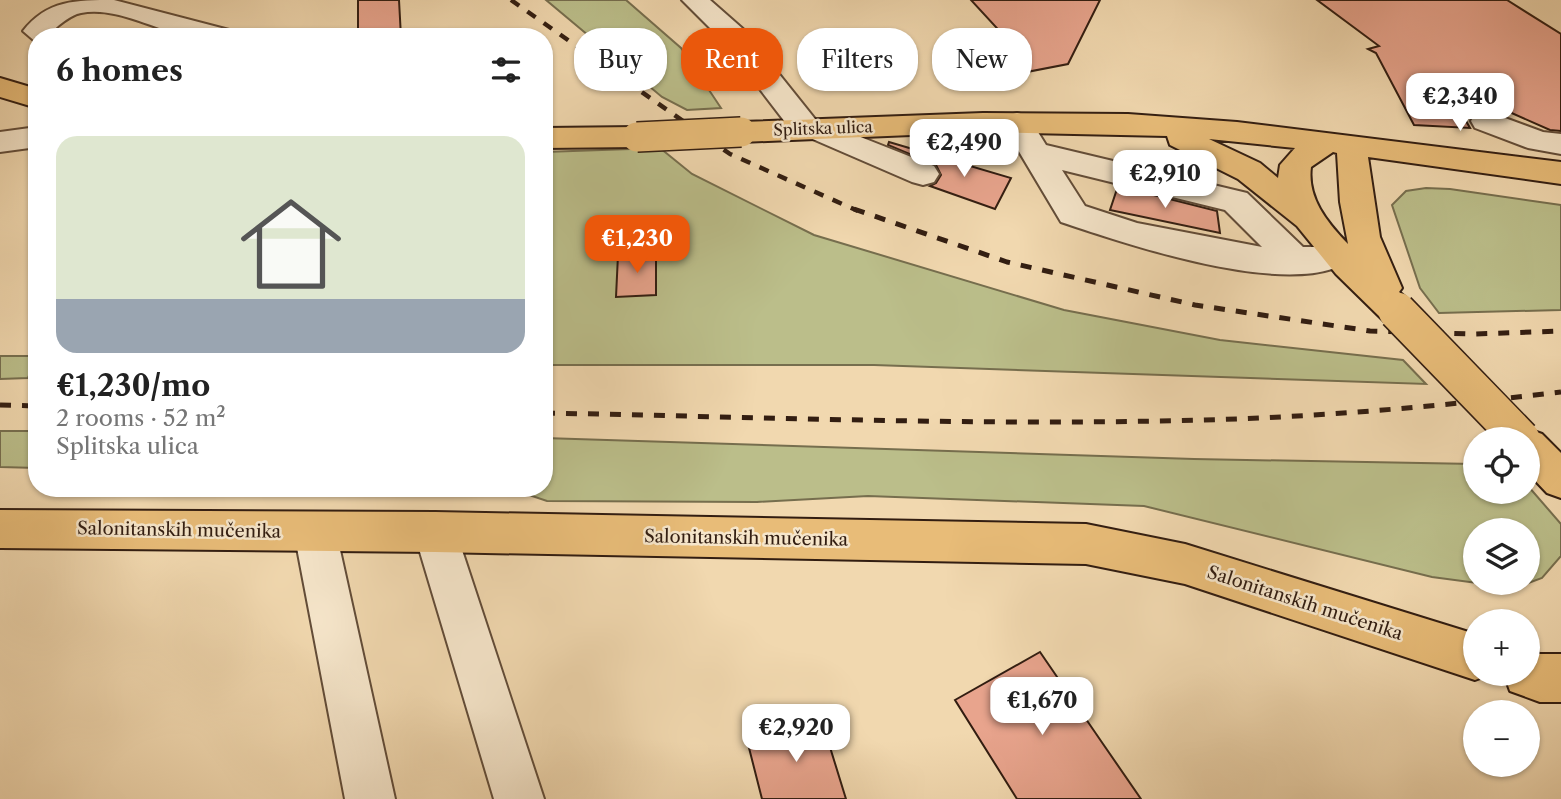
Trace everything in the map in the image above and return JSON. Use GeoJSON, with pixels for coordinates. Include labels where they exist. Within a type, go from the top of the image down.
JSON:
{"type":"FeatureCollection","features":[{"type":"Feature","properties":{"kind":"main road"},"geometry":{"type":"LineString","coordinates":[[0,87],[28,96]]}},
{"type":"Feature","properties":{"kind":"main road","name":"Splitska ulica"},"geometry":{"type":"LineString","coordinates":[[553,138],[637,137],[810,128],[1017,123],[1128,124],[1339,145],[1561,173]]}},
{"type":"Feature","properties":{"kind":"main road"},"geometry":{"type":"LineString","coordinates":[[1128,124],[1180,137],[1249,171],[1309,219],[1359,277],[1397,311],[1510,427]]}},
{"type":"Feature","properties":{"kind":"main road"},"geometry":{"type":"LineString","coordinates":[[1309,219],[1297,196],[1293,177],[1296,165],[1306,155],[1339,145],[1366,250],[1377,277],[1397,311]]}},
{"type":"Feature","properties":{"kind":"main road","name":"Salonitanskih mučenika"},"geometry":{"type":"LineString","coordinates":[[0,529],[435,532],[1086,544],[1185,564],[1463,653]]}},
{"type":"Feature","properties":{"kind":"main road"},"geometry":{"type":"LineString","coordinates":[[1540,678],[1561,678]]}},
{"type":"Feature","properties":{"kind":"street"},"geometry":{"type":"LineString","coordinates":[[695,0],[733,35],[810,128],[923,174]]}},
{"type":"Feature","properties":{"kind":"street"},"geometry":{"type":"LineString","coordinates":[[40,28],[53,16],[79,5],[119,10],[188,28]]}},
{"type":"Feature","properties":{"kind":"street"},"geometry":{"type":"LineString","coordinates":[[1486,121],[1539,141],[1561,144]]}},
{"type":"Feature","properties":{"kind":"street"},"geometry":{"type":"LineString","coordinates":[[1017,123],[1035,153],[1073,214],[1134,234],[1253,260],[1308,261],[1236,201],[1035,153]]}},
{"type":"Feature","properties":{"kind":"street"},"geometry":{"type":"LineString","coordinates":[[0,142],[28,137]]}},
{"type":"Feature","properties":{"kind":"street"},"geometry":{"type":"LineString","coordinates":[[315,532],[370,799]]}},
{"type":"Feature","properties":{"kind":"street"},"geometry":{"type":"LineString","coordinates":[[435,532],[519,799]]}},
{"type":"Feature","properties":{"kind":"green space"},"geometry":{"type":"Polygon","coordinates":[[[546,0],[626,0],[658,28],[579,28],[546,0]]]}},
{"type":"Feature","properties":{"kind":"green space"},"geometry":{"type":"Polygon","coordinates":[[[667,36],[681,48],[681,91],[710,91],[721,108],[687,110],[655,91],[667,91],[667,36]]]}},
{"type":"Feature","properties":{"kind":"green space"},"geometry":{"type":"Polygon","coordinates":[[[660,148],[692,174],[814,235],[1064,310],[1220,340],[1403,360],[1426,384],[874,365],[553,365],[553,152],[660,148]]]}},
{"type":"Feature","properties":{"kind":"green space"},"geometry":{"type":"Polygon","coordinates":[[[1426,188],[1561,205],[1561,310],[1439,313],[1420,288],[1392,205],[1406,191],[1426,188]]]}},
{"type":"Feature","properties":{"kind":"green space"},"geometry":{"type":"Polygon","coordinates":[[[0,356],[28,356],[28,378],[0,379],[0,356]]]}},
{"type":"Feature","properties":{"kind":"green space"},"geometry":{"type":"Polygon","coordinates":[[[0,431],[28,431],[28,468],[0,467],[0,431]]]}},
{"type":"Feature","properties":{"kind":"green space"},"geometry":{"type":"Polygon","coordinates":[[[553,438],[1194,459],[1463,464],[1463,504],[1540,504],[1540,500],[1561,524],[1561,556],[1540,579],[1540,518],[1463,518],[1463,581],[1432,577],[1144,506],[868,496],[757,502],[547,501],[535,497],[553,497],[553,438]]]}},
{"type":"Feature","properties":{"kind":"building"},"geometry":{"type":"Polygon","coordinates":[[[358,0],[399,0],[401,28],[358,28],[358,0]]]}},
{"type":"Feature","properties":{"kind":"building"},"geometry":{"type":"Polygon","coordinates":[[[971,0],[1100,0],[1068,64],[1032,71],[1032,28],[997,28],[971,0]]]}},
{"type":"Feature","properties":{"kind":"building"},"geometry":{"type":"Polygon","coordinates":[[[1317,0],[1507,0],[1561,34],[1561,131],[1550,130],[1444,83],[1470,128],[1414,125],[1376,53],[1368,49],[1379,46],[1317,0]]]}},
{"type":"Feature","properties":{"kind":"building"},"geometry":{"type":"Polygon","coordinates":[[[889,142],[1011,178],[995,209],[930,186],[936,183],[941,175],[936,165],[888,145],[889,142]]]}},
{"type":"Feature","properties":{"kind":"building"},"geometry":{"type":"Polygon","coordinates":[[[1143,154],[1199,167],[1212,174],[1213,182],[1126,161],[1143,154]]]}},
{"type":"Feature","properties":{"kind":"building"},"geometry":{"type":"Polygon","coordinates":[[[1118,186],[1217,211],[1220,233],[1110,210],[1118,186]]]}},
{"type":"Feature","properties":{"kind":"building"},"geometry":{"type":"Polygon","coordinates":[[[656,252],[656,295],[616,297],[618,255],[656,252]]]}},
{"type":"Feature","properties":{"kind":"building"},"geometry":{"type":"Polygon","coordinates":[[[1040,652],[1141,799],[1017,799],[955,700],[1040,652]]]}},
{"type":"Feature","properties":{"kind":"building"},"geometry":{"type":"Polygon","coordinates":[[[821,718],[846,799],[762,799],[747,740],[821,718]]]}},
{"type":"Feature","properties":{"kind":"railway"},"geometry":{"type":"LineString","coordinates":[[511,0],[551,28]]}},
{"type":"Feature","properties":{"kind":"railway"},"geometry":{"type":"LineString","coordinates":[[553,30],[730,154],[858,211]]}},
{"type":"Feature","properties":{"kind":"railway"},"geometry":{"type":"LineString","coordinates":[[854,209],[1007,262],[1195,305],[1370,331],[1476,334],[1561,331]]}},
{"type":"Feature","properties":{"kind":"railway"},"geometry":{"type":"LineString","coordinates":[[553,413],[1120,422],[1381,410],[1561,392]]}},
{"type":"Feature","properties":{"kind":"railway"},"geometry":{"type":"LineString","coordinates":[[0,405],[28,406]]}}]}
